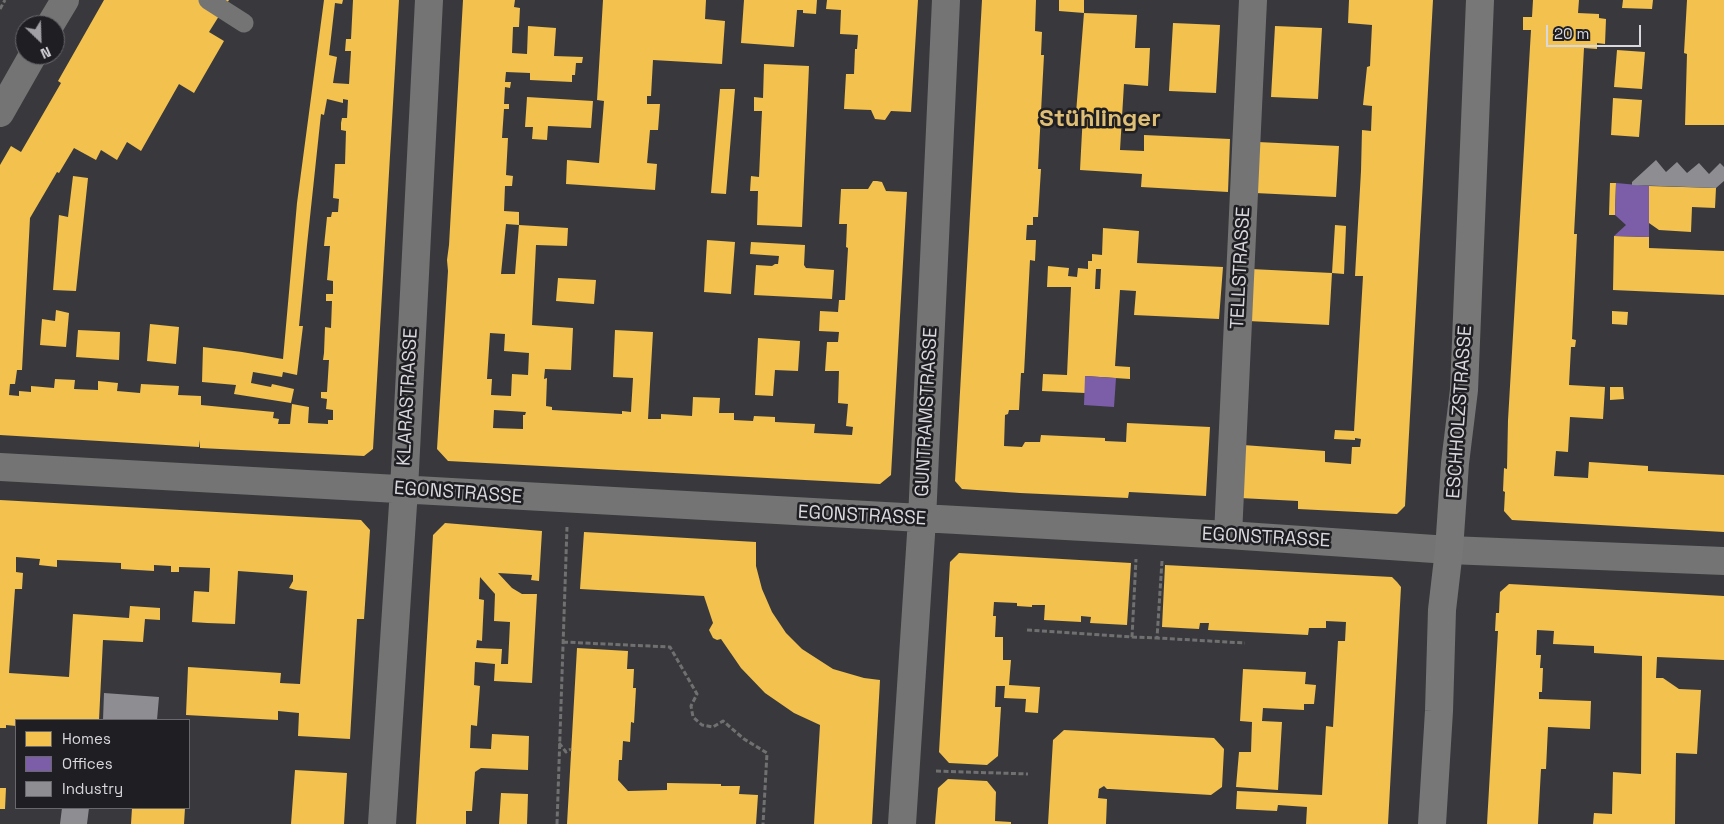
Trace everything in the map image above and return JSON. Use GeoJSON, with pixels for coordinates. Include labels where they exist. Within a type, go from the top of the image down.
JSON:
{"type":"FeatureCollection","features":[{"type":"Feature","properties":{"kind":"main road","name":"ESCHHOLZSTRASSE"},"geometry":{"type":"LineString","coordinates":[[1432,824],[1439,711],[1442,610],[1449,550],[1455,463],[1464,390],[1480,0]]}},
{"type":"Feature","properties":{"kind":"street"},"geometry":{"type":"LineString","coordinates":[[56,15],[65,0]]}},
{"type":"Feature","properties":{"kind":"street","name":"KLARASTRASSE"},"geometry":{"type":"LineString","coordinates":[[382,824],[404,489],[429,0]]}},
{"type":"Feature","properties":{"kind":"street","name":"GUNTRAMSTRASSE"},"geometry":{"type":"LineString","coordinates":[[902,824],[922,519],[946,0]]}},
{"type":"Feature","properties":{"kind":"street","name":"TELLSTRASSE"},"geometry":{"type":"LineString","coordinates":[[1228,535],[1253,0]]}},
{"type":"Feature","properties":{"kind":"street"},"geometry":{"type":"LineString","coordinates":[[0,113],[27,65]]}},
{"type":"Feature","properties":{"kind":"street","name":"EGONSTRASSE"},"geometry":{"type":"LineString","coordinates":[[0,468],[1228,535],[1449,550],[1724,561]]}},
{"type":"Feature","properties":{"kind":"lane"},"geometry":{"type":"LineString","coordinates":[[208,0],[244,23]]}},
{"type":"Feature","properties":{"kind":"path"},"geometry":{"type":"LineString","coordinates":[[0,9],[5,0]]}},
{"type":"Feature","properties":{"kind":"path"},"geometry":{"type":"LineString","coordinates":[[557,824],[569,500]]}},
{"type":"Feature","properties":{"kind":"path"},"geometry":{"type":"LineString","coordinates":[[1132,636],[1150,532]]}},
{"type":"Feature","properties":{"kind":"path"},"geometry":{"type":"LineString","coordinates":[[1150,532],[1157,638]]}},
{"type":"Feature","properties":{"kind":"path"},"geometry":{"type":"LineString","coordinates":[[1027,630],[1245,643]]}},
{"type":"Feature","properties":{"kind":"path"},"geometry":{"type":"LineString","coordinates":[[563,642],[670,647],[697,694],[691,706],[693,717],[702,725],[713,727],[723,721],[744,739],[768,753],[763,824]]}},
{"type":"Feature","properties":{"kind":"path"},"geometry":{"type":"LineString","coordinates":[[559,743],[566,752],[571,749]]}},
{"type":"Feature","properties":{"kind":"path"},"geometry":{"type":"LineString","coordinates":[[967,772],[1028,774]]}},
{"type":"Feature","properties":{"kind":"building: Homes"},"geometry":{"type":"Polygon","coordinates":[[[104,0],[229,0],[209,32],[224,41],[194,93],[179,84],[141,151],[127,142],[117,160],[101,150],[96,160],[74,148],[59,173],[57,172],[30,218],[22,370],[17,370],[15,384],[10,384],[9,395],[19,396],[19,391],[31,392],[31,386],[54,388],[55,379],[75,380],[74,389],[98,390],[98,381],[118,383],[117,391],[140,393],[141,384],[179,386],[178,395],[201,396],[201,405],[274,412],[273,418],[279,419],[278,424],[290,424],[292,404],[309,407],[308,423],[328,424],[328,420],[333,420],[333,410],[326,409],[327,399],[321,398],[321,392],[327,392],[329,360],[323,360],[325,327],[331,328],[332,301],[326,301],[326,294],[333,294],[333,281],[327,280],[330,246],[324,246],[327,217],[331,217],[332,212],[338,212],[339,199],[333,198],[335,164],[345,164],[346,131],[341,130],[341,123],[342,118],[347,118],[348,100],[343,99],[343,103],[327,99],[324,115],[321,114],[299,326],[303,326],[297,375],[283,372],[282,377],[253,372],[251,383],[271,387],[272,384],[294,389],[291,403],[234,394],[236,385],[202,382],[203,347],[283,359],[297,203],[324,0],[343,0],[342,4],[335,3],[329,55],[337,57],[333,83],[349,84],[351,51],[345,51],[346,39],[351,39],[353,0],[399,0],[373,449],[364,456],[200,448],[200,440],[199,447],[0,435],[0,165],[11,146],[21,152],[61,83],[58,81],[104,0]]]}},
{"type":"Feature","properties":{"kind":"building: Homes"},"geometry":{"type":"Polygon","coordinates":[[[463,0],[515,0],[514,7],[520,8],[519,27],[513,27],[512,53],[527,54],[528,26],[556,28],[554,56],[583,57],[582,63],[576,63],[572,82],[530,80],[530,73],[506,72],[505,82],[511,82],[510,88],[505,87],[504,104],[509,104],[509,109],[504,109],[502,138],[508,138],[506,175],[513,176],[512,186],[505,186],[504,211],[519,212],[519,225],[568,228],[567,246],[536,245],[532,325],[573,328],[571,370],[545,369],[544,379],[547,378],[546,406],[552,407],[552,410],[622,414],[622,411],[631,412],[633,378],[613,377],[615,330],[653,332],[648,419],[661,419],[661,414],[692,416],[693,397],[720,398],[719,413],[734,413],[734,420],[753,421],[754,416],[775,417],[775,422],[815,424],[814,433],[852,435],[853,427],[846,426],[848,404],[838,403],[839,371],[825,371],[827,342],[838,342],[839,332],[819,331],[820,311],[838,312],[839,300],[845,300],[848,248],[846,247],[847,224],[839,224],[841,189],[868,189],[873,181],[877,181],[882,182],[886,191],[907,192],[891,475],[880,484],[448,461],[437,449],[463,0]],[[506,224],[501,274],[515,274],[519,225],[506,224]],[[490,333],[487,379],[492,379],[491,395],[511,396],[512,374],[528,375],[529,353],[504,351],[505,334],[490,333]],[[494,410],[493,428],[523,429],[523,415],[526,412],[494,410]]]}},
{"type":"Feature","properties":{"kind":"building: Homes"},"geometry":{"type":"Polygon","coordinates":[[[603,0],[706,0],[705,19],[725,21],[722,64],[653,60],[651,96],[647,96],[647,104],[660,104],[658,130],[650,130],[647,163],[657,164],[655,190],[566,184],[567,160],[599,163],[604,101],[597,100],[603,0]]]}},
{"type":"Feature","properties":{"kind":"building: Homes"},"geometry":{"type":"Polygon","coordinates":[[[744,0],[817,0],[816,14],[803,13],[803,10],[797,10],[794,47],[741,43],[744,0]]]}},
{"type":"Feature","properties":{"kind":"building: Homes"},"geometry":{"type":"Polygon","coordinates":[[[827,0],[918,0],[911,112],[891,111],[885,120],[875,119],[871,110],[844,109],[846,74],[854,74],[855,49],[857,49],[858,35],[840,34],[841,10],[826,9],[827,0]]]}},
{"type":"Feature","properties":{"kind":"building: Homes"},"geometry":{"type":"Polygon","coordinates":[[[982,0],[1036,0],[1035,31],[1042,32],[1041,55],[1044,55],[1038,169],[1041,169],[1038,217],[1033,217],[1033,225],[1027,225],[1026,240],[1036,240],[1035,261],[1030,260],[1024,373],[1021,373],[1019,410],[1009,410],[1008,414],[1005,415],[1004,446],[1022,447],[1025,442],[1040,442],[1041,435],[1105,438],[1105,441],[1126,442],[1127,423],[1210,427],[1206,496],[1129,492],[1128,498],[1020,493],[962,489],[955,481],[982,0]]]}},
{"type":"Feature","properties":{"kind":"building: Homes"},"geometry":{"type":"Polygon","coordinates":[[[1059,0],[1084,0],[1084,13],[1059,11],[1059,0]]]}},
{"type":"Feature","properties":{"kind":"building: Homes"},"geometry":{"type":"Polygon","coordinates":[[[1349,0],[1433,0],[1405,506],[1397,514],[1298,509],[1298,501],[1240,498],[1243,445],[1325,451],[1325,462],[1351,464],[1352,447],[1360,447],[1361,439],[1334,439],[1335,430],[1354,431],[1363,276],[1355,276],[1362,130],[1371,131],[1372,106],[1363,105],[1367,67],[1370,66],[1372,25],[1348,23],[1349,0]]]}},
{"type":"Feature","properties":{"kind":"building: Homes"},"geometry":{"type":"Polygon","coordinates":[[[1533,0],[1579,0],[1578,13],[1599,14],[1599,18],[1606,19],[1605,44],[1597,43],[1597,49],[1584,48],[1574,234],[1577,234],[1572,339],[1576,340],[1575,347],[1571,347],[1569,385],[1605,387],[1603,419],[1570,417],[1568,452],[1556,451],[1554,476],[1588,478],[1589,462],[1648,466],[1648,471],[1724,475],[1724,532],[1512,520],[1504,511],[1504,468],[1507,469],[1508,420],[1531,30],[1523,30],[1523,17],[1532,17],[1533,0]]]}},
{"type":"Feature","properties":{"kind":"building: Homes"},"geometry":{"type":"Polygon","coordinates":[[[1623,0],[1653,0],[1652,9],[1622,8],[1623,0]]]}},
{"type":"Feature","properties":{"kind":"building: Homes"},"geometry":{"type":"Polygon","coordinates":[[[1687,0],[1724,0],[1724,125],[1685,125],[1687,54],[1684,53],[1687,0]]]}},
{"type":"Feature","properties":{"kind":"building: Homes"},"geometry":{"type":"Polygon","coordinates":[[[1084,13],[1137,15],[1135,48],[1150,48],[1148,86],[1124,84],[1120,150],[1144,151],[1144,135],[1230,139],[1228,192],[1141,187],[1142,174],[1080,170],[1083,113],[1076,113],[1084,13]]]}},
{"type":"Feature","properties":{"kind":"building: Homes"},"geometry":{"type":"Polygon","coordinates":[[[1173,23],[1220,25],[1216,93],[1169,91],[1173,23]]]}},
{"type":"Feature","properties":{"kind":"building: Homes"},"geometry":{"type":"Polygon","coordinates":[[[1275,26],[1322,28],[1318,99],[1271,97],[1275,26]]]}},
{"type":"Feature","properties":{"kind":"building: Homes"},"geometry":{"type":"Polygon","coordinates":[[[1617,50],[1645,52],[1642,89],[1614,87],[1617,50]]]}},
{"type":"Feature","properties":{"kind":"building: Homes"},"geometry":{"type":"Polygon","coordinates":[[[764,64],[809,66],[802,227],[757,225],[758,191],[750,191],[751,176],[759,177],[762,111],[754,111],[754,97],[763,98],[764,64]]]}},
{"type":"Feature","properties":{"kind":"building: Homes"},"geometry":{"type":"Polygon","coordinates":[[[720,89],[735,89],[726,194],[711,193],[720,89]]]}},
{"type":"Feature","properties":{"kind":"building: Homes"},"geometry":{"type":"Polygon","coordinates":[[[527,97],[593,101],[591,128],[548,126],[547,140],[532,139],[533,127],[525,127],[527,97]]]}},
{"type":"Feature","properties":{"kind":"building: Homes"},"geometry":{"type":"Polygon","coordinates":[[[1613,98],[1642,100],[1639,137],[1611,135],[1613,98]]]}},
{"type":"Feature","properties":{"kind":"building: Homes"},"geometry":{"type":"Polygon","coordinates":[[[1258,142],[1339,146],[1336,197],[1255,193],[1258,142]]]}},
{"type":"Feature","properties":{"kind":"building: Homes"},"geometry":{"type":"Polygon","coordinates":[[[73,176],[88,178],[76,291],[53,290],[59,215],[68,217],[73,176]]]}},
{"type":"Feature","properties":{"kind":"building: Homes"},"geometry":{"type":"Polygon","coordinates":[[[1610,183],[1616,183],[1615,215],[1609,215],[1610,183]]]}},
{"type":"Feature","properties":{"kind":"building: Homes"},"geometry":{"type":"Polygon","coordinates":[[[1649,186],[1716,188],[1715,208],[1692,207],[1691,232],[1659,230],[1649,223],[1649,186]]]}},
{"type":"Feature","properties":{"kind":"building: Homes"},"geometry":{"type":"Polygon","coordinates":[[[1335,225],[1346,226],[1344,274],[1332,273],[1335,225]]]}},
{"type":"Feature","properties":{"kind":"building: Homes"},"geometry":{"type":"Polygon","coordinates":[[[1103,228],[1139,231],[1137,263],[1223,267],[1219,319],[1134,315],[1136,291],[1120,290],[1115,366],[1130,367],[1130,379],[1085,376],[1085,393],[1042,391],[1043,374],[1067,375],[1071,287],[1047,287],[1048,266],[1069,268],[1068,276],[1077,277],[1078,268],[1088,269],[1088,261],[1092,261],[1092,254],[1102,255],[1103,228]],[[1096,269],[1095,289],[1100,289],[1101,269],[1096,269]]]}},
{"type":"Feature","properties":{"kind":"building: Homes"},"geometry":{"type":"Polygon","coordinates":[[[1614,236],[1649,237],[1649,248],[1724,251],[1724,295],[1613,290],[1614,236]]]}},
{"type":"Feature","properties":{"kind":"building: Homes"},"geometry":{"type":"Polygon","coordinates":[[[707,240],[735,242],[731,294],[704,292],[707,240]]]}},
{"type":"Feature","properties":{"kind":"building: Homes"},"geometry":{"type":"Polygon","coordinates":[[[751,242],[805,245],[804,265],[806,268],[834,270],[832,299],[754,295],[756,265],[772,266],[778,264],[779,256],[750,254],[751,242]]]}},
{"type":"Feature","properties":{"kind":"building: Homes"},"geometry":{"type":"Polygon","coordinates":[[[1251,269],[1332,273],[1329,325],[1248,321],[1251,269]]]}},
{"type":"Feature","properties":{"kind":"building: Homes"},"geometry":{"type":"Polygon","coordinates":[[[558,278],[596,280],[594,304],[556,301],[558,278]]]}},
{"type":"Feature","properties":{"kind":"building: Homes"},"geometry":{"type":"Polygon","coordinates":[[[56,310],[69,313],[66,347],[40,345],[42,319],[55,321],[56,310]]]}},
{"type":"Feature","properties":{"kind":"building: Homes"},"geometry":{"type":"Polygon","coordinates":[[[1612,311],[1628,312],[1627,325],[1612,324],[1612,311]]]}},
{"type":"Feature","properties":{"kind":"building: Homes"},"geometry":{"type":"Polygon","coordinates":[[[150,324],[179,327],[176,364],[147,361],[150,324]]]}},
{"type":"Feature","properties":{"kind":"building: Homes"},"geometry":{"type":"Polygon","coordinates":[[[78,330],[120,332],[119,360],[76,357],[78,330]]]}},
{"type":"Feature","properties":{"kind":"building: Homes"},"geometry":{"type":"Polygon","coordinates":[[[758,338],[800,341],[798,371],[775,370],[773,396],[755,395],[758,338]]]}},
{"type":"Feature","properties":{"kind":"building: Homes"},"geometry":{"type":"Polygon","coordinates":[[[1610,387],[1623,387],[1624,399],[1610,400],[1610,387]]]}},
{"type":"Feature","properties":{"kind":"building: Homes"},"geometry":{"type":"Polygon","coordinates":[[[0,500],[361,520],[370,530],[364,619],[357,619],[350,739],[298,736],[299,713],[278,711],[278,720],[186,715],[188,667],[281,673],[280,683],[300,684],[307,591],[289,588],[293,581],[293,575],[238,571],[235,624],[207,623],[192,622],[194,591],[209,592],[210,568],[179,567],[179,572],[171,572],[171,566],[154,565],[154,571],[121,569],[121,563],[57,560],[57,567],[39,565],[40,559],[16,557],[16,572],[23,573],[22,589],[15,589],[9,673],[69,677],[73,614],[129,618],[130,606],[160,608],[160,620],[145,619],[143,642],[103,640],[99,719],[15,719],[15,726],[6,725],[6,728],[0,728],[0,500]]]}},
{"type":"Feature","properties":{"kind":"building: Homes"},"geometry":{"type":"Polygon","coordinates":[[[445,523],[542,531],[539,581],[531,580],[532,575],[498,573],[512,588],[522,594],[537,594],[532,683],[494,681],[495,664],[475,662],[474,685],[480,686],[477,726],[471,725],[470,748],[491,749],[492,734],[529,736],[528,770],[481,768],[475,772],[472,811],[466,811],[466,824],[416,824],[433,535],[445,523]],[[480,577],[479,599],[484,600],[482,641],[477,640],[476,648],[502,649],[501,664],[508,664],[510,622],[494,621],[495,594],[480,577]]]}},
{"type":"Feature","properties":{"kind":"building: Homes"},"geometry":{"type":"Polygon","coordinates":[[[584,532],[756,542],[756,566],[762,589],[772,612],[786,633],[802,649],[833,669],[864,678],[880,680],[872,824],[814,824],[820,725],[794,713],[765,693],[741,668],[721,639],[713,638],[709,630],[713,623],[704,596],[580,589],[584,532]]]}},
{"type":"Feature","properties":{"kind":"building: Homes"},"geometry":{"type":"Polygon","coordinates":[[[959,553],[1131,563],[1127,625],[1090,623],[1091,617],[1081,616],[1081,622],[1044,620],[1045,605],[1032,605],[1032,607],[1017,606],[1017,603],[994,602],[993,616],[996,616],[995,637],[1003,637],[1003,660],[1011,660],[1009,685],[1040,687],[1038,713],[1025,712],[1026,699],[1004,698],[1005,686],[996,686],[995,707],[1001,707],[998,756],[987,765],[949,763],[939,752],[950,562],[959,553]]]}},
{"type":"Feature","properties":{"kind":"building: Homes"},"geometry":{"type":"Polygon","coordinates":[[[1165,565],[1392,577],[1397,582],[1401,587],[1388,824],[1306,824],[1307,807],[1278,805],[1277,811],[1236,809],[1237,791],[1322,795],[1326,726],[1333,727],[1338,641],[1345,641],[1346,622],[1326,621],[1326,628],[1309,628],[1308,635],[1208,630],[1209,623],[1200,623],[1199,629],[1162,627],[1165,565]]]}},
{"type":"Feature","properties":{"kind":"building: Homes"},"geometry":{"type":"Polygon","coordinates":[[[1509,584],[1724,596],[1724,660],[1657,657],[1656,678],[1663,678],[1679,689],[1701,690],[1697,754],[1676,753],[1675,824],[1593,824],[1594,813],[1612,814],[1613,772],[1641,774],[1642,656],[1594,653],[1594,646],[1553,644],[1554,631],[1537,630],[1536,655],[1541,655],[1540,668],[1543,668],[1542,692],[1539,692],[1539,699],[1591,701],[1590,729],[1548,727],[1546,769],[1541,769],[1538,824],[1487,824],[1498,631],[1495,631],[1496,613],[1499,613],[1500,592],[1509,584]]]}},
{"type":"Feature","properties":{"kind":"building: Homes"},"geometry":{"type":"Polygon","coordinates":[[[577,648],[628,651],[627,669],[634,669],[633,688],[636,688],[634,723],[631,722],[630,742],[623,741],[622,760],[619,760],[618,780],[628,791],[667,790],[667,783],[740,786],[739,794],[758,795],[756,824],[567,824],[577,648]]]}},
{"type":"Feature","properties":{"kind":"building: Homes"},"geometry":{"type":"Polygon","coordinates":[[[1243,669],[1306,672],[1305,684],[1316,685],[1314,704],[1304,704],[1304,710],[1263,708],[1262,721],[1282,722],[1278,790],[1236,787],[1239,752],[1251,752],[1252,722],[1240,721],[1243,669]]]}},
{"type":"Feature","properties":{"kind":"building: Homes"},"geometry":{"type":"Polygon","coordinates":[[[1064,730],[1214,738],[1224,749],[1222,787],[1211,795],[1107,789],[1104,786],[1099,789],[1098,798],[1107,799],[1106,824],[1048,824],[1053,740],[1064,730]]]}},
{"type":"Feature","properties":{"kind":"building: Homes"},"geometry":{"type":"Polygon","coordinates":[[[295,770],[347,773],[344,824],[291,824],[295,770]]]}},
{"type":"Feature","properties":{"kind":"building: Homes"},"geometry":{"type":"Polygon","coordinates":[[[948,779],[987,781],[996,792],[995,821],[1011,822],[1011,824],[935,824],[938,788],[948,779]]]}},
{"type":"Feature","properties":{"kind":"building: Homes"},"geometry":{"type":"Polygon","coordinates":[[[0,788],[6,788],[5,809],[0,809],[0,788]]]}},
{"type":"Feature","properties":{"kind":"building: Homes"},"geometry":{"type":"Polygon","coordinates":[[[501,793],[528,794],[527,824],[499,824],[501,793]]]}},
{"type":"Feature","properties":{"kind":"building: Homes"},"geometry":{"type":"Polygon","coordinates":[[[132,809],[185,809],[184,824],[131,824],[132,809]]]}},
{"type":"Feature","properties":{"kind":"building: Offices"},"geometry":{"type":"Polygon","coordinates":[[[1616,183],[1649,186],[1649,237],[1614,236],[1626,225],[1615,215],[1616,183]]]}},
{"type":"Feature","properties":{"kind":"building: Offices"},"geometry":{"type":"Polygon","coordinates":[[[1085,376],[1116,378],[1114,407],[1084,405],[1085,376]]]}},
{"type":"Feature","properties":{"kind":"building: Industry"},"geometry":{"type":"Polygon","coordinates":[[[1656,160],[1666,172],[1677,162],[1687,173],[1699,163],[1709,174],[1720,163],[1724,167],[1724,181],[1716,188],[1632,185],[1632,182],[1656,160]]]}},
{"type":"Feature","properties":{"kind":"building: Industry"},"geometry":{"type":"Polygon","coordinates":[[[104,693],[159,697],[157,719],[103,719],[104,693]]]}},
{"type":"Feature","properties":{"kind":"building: Industry"},"geometry":{"type":"Polygon","coordinates":[[[62,809],[89,809],[87,824],[60,824],[62,809]]]}},
{"type":"Feature","properties":{"kind":"district","name":"Stühlinger"},"geometry":{"type":"Point","coordinates":[1100,119]}}]}
